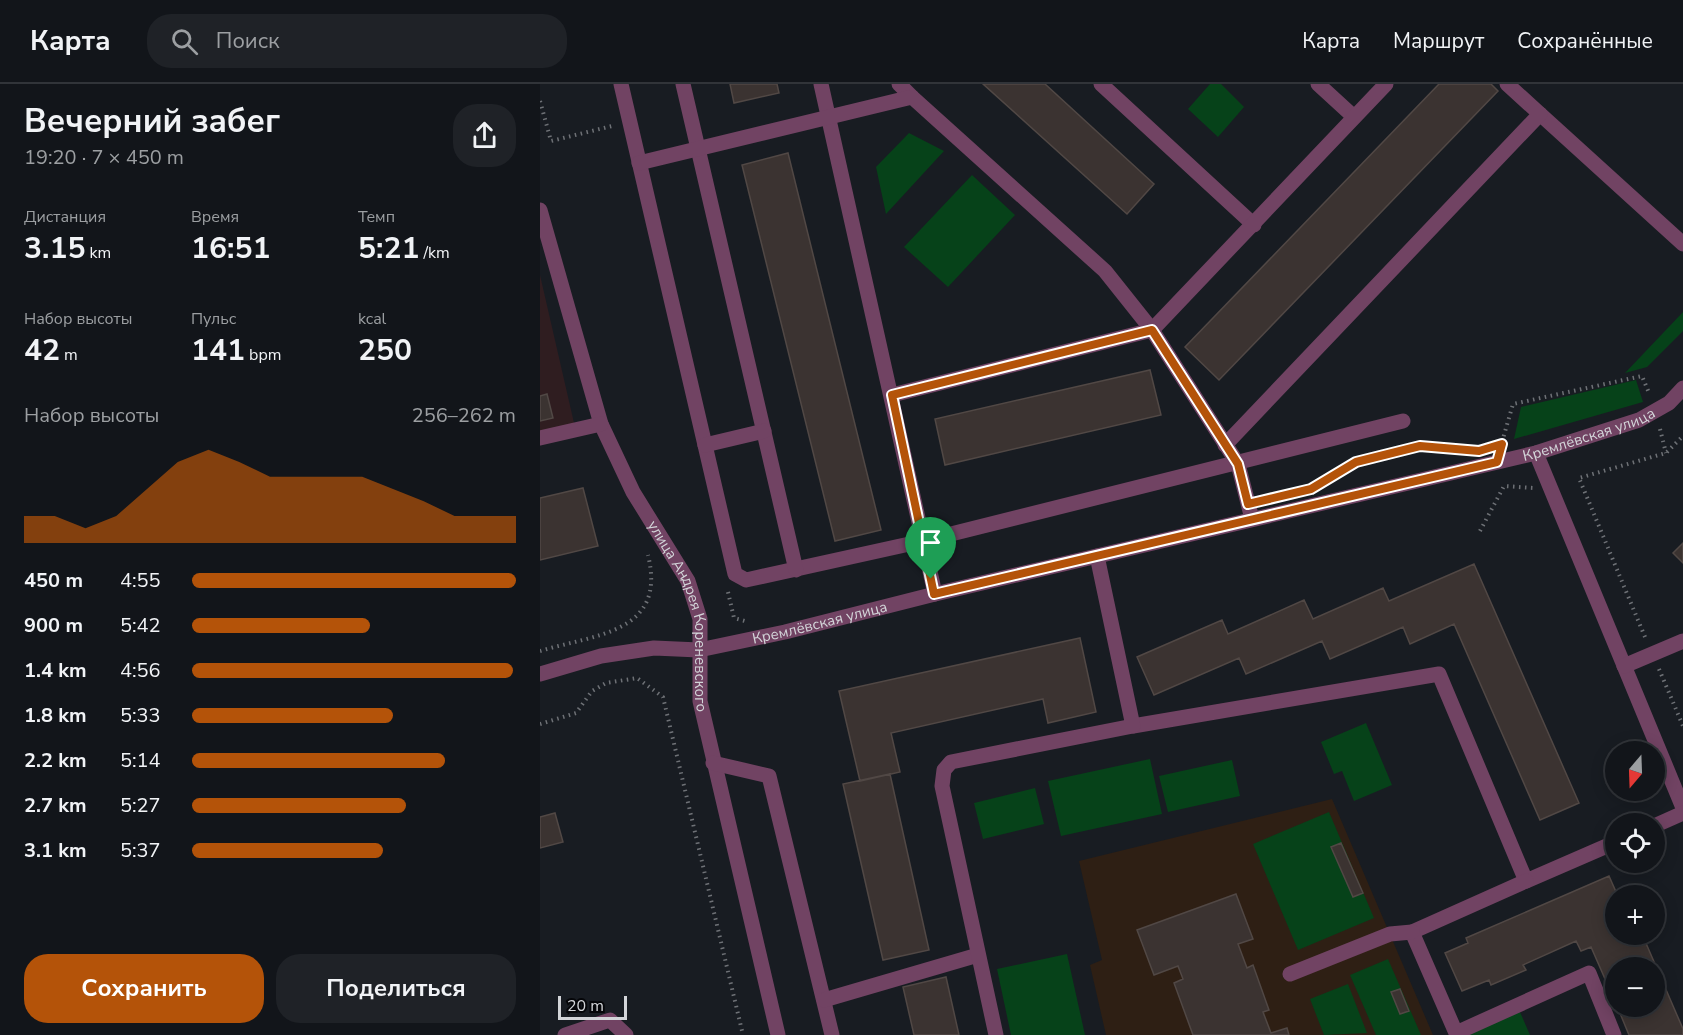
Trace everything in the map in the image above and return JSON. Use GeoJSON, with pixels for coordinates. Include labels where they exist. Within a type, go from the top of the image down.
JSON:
{"type":"FeatureCollection","features":[{"type":"Feature","properties":{"kind":"street"},"geometry":{"type":"LineString","coordinates":[[621,84],[735,574],[746,580],[923,541],[1403,421]]}},
{"type":"Feature","properties":{"kind":"street"},"geometry":{"type":"LineString","coordinates":[[684,84],[796,570]]}},
{"type":"Feature","properties":{"kind":"street"},"geometry":{"type":"LineString","coordinates":[[821,84],[892,395],[934,594]]}},
{"type":"Feature","properties":{"kind":"street"},"geometry":{"type":"LineString","coordinates":[[899,84],[1105,271],[1152,330],[1238,464],[1252,519]]}},
{"type":"Feature","properties":{"kind":"street"},"geometry":{"type":"LineString","coordinates":[[1101,84],[1254,225]]}},
{"type":"Feature","properties":{"kind":"street"},"geometry":{"type":"LineString","coordinates":[[1318,84],[1354,117]]}},
{"type":"Feature","properties":{"kind":"street"},"geometry":{"type":"LineString","coordinates":[[892,395],[1152,330],[1386,84]]}},
{"type":"Feature","properties":{"kind":"street"},"geometry":{"type":"LineString","coordinates":[[1507,84],[1683,244]]}},
{"type":"Feature","properties":{"kind":"street"},"geometry":{"type":"LineString","coordinates":[[639,163],[912,97]]}},
{"type":"Feature","properties":{"kind":"street"},"geometry":{"type":"LineString","coordinates":[[1225,445],[1540,114]]}},
{"type":"Feature","properties":{"kind":"street","name":"улица Андрея Кореневского"},"geometry":{"type":"LineString","coordinates":[[540,210],[601,424],[633,492],[688,581],[700,619],[700,701],[712,763],[778,1035]]}},
{"type":"Feature","properties":{"kind":"street","name":"Кремлёвская улица"},"geometry":{"type":"LineString","coordinates":[[540,674],[601,656],[654,648],[699,650],[784,632],[934,594],[1536,453],[1616,428],[1656,412],[1683,388]]}},
{"type":"Feature","properties":{"kind":"street"},"geometry":{"type":"LineString","coordinates":[[540,438],[601,424]]}},
{"type":"Feature","properties":{"kind":"street"},"geometry":{"type":"LineString","coordinates":[[705,445],[764,431]]}},
{"type":"Feature","properties":{"kind":"street"},"geometry":{"type":"LineString","coordinates":[[1536,453],[1683,808]]}},
{"type":"Feature","properties":{"kind":"street"},"geometry":{"type":"LineString","coordinates":[[1098,556],[1133,726]]}},
{"type":"Feature","properties":{"kind":"street"},"geometry":{"type":"LineString","coordinates":[[1624,666],[1683,641]]}},
{"type":"Feature","properties":{"kind":"street"},"geometry":{"type":"LineString","coordinates":[[996,1035],[942,786],[944,770],[951,762],[1133,726],[1439,674],[1526,881]]}},
{"type":"Feature","properties":{"kind":"street"},"geometry":{"type":"LineString","coordinates":[[712,763],[769,776],[832,1035]]}},
{"type":"Feature","properties":{"kind":"street"},"geometry":{"type":"LineString","coordinates":[[1665,820],[1683,813]]}},
{"type":"Feature","properties":{"kind":"street"},"geometry":{"type":"LineString","coordinates":[[1290,974],[1390,934],[1412,932],[1605,847]]}},
{"type":"Feature","properties":{"kind":"street"},"geometry":{"type":"LineString","coordinates":[[1412,932],[1456,1033],[1589,973],[1614,1035]]}},
{"type":"Feature","properties":{"kind":"street"},"geometry":{"type":"LineString","coordinates":[[824,1000],[978,955]]}},
{"type":"Feature","properties":{"kind":"street"},"geometry":{"type":"LineString","coordinates":[[565,1035],[610,1020],[626,1035]]}},
{"type":"Feature","properties":{"kind":"path"},"geometry":{"type":"LineString","coordinates":[[540,101],[551,141],[616,126]]}},
{"type":"Feature","properties":{"kind":"path"},"geometry":{"type":"LineString","coordinates":[[1480,531],[1504,486],[1497,462],[1513,404],[1642,376],[1656,412],[1666,453]]}},
{"type":"Feature","properties":{"kind":"path"},"geometry":{"type":"LineString","coordinates":[[1504,486],[1551,490],[1579,478],[1666,453],[1683,436]]}},
{"type":"Feature","properties":{"kind":"path"},"geometry":{"type":"LineString","coordinates":[[1494,446],[1502,444]]}},
{"type":"Feature","properties":{"kind":"path"},"geometry":{"type":"LineString","coordinates":[[1320,484],[1356,462],[1420,446],[1467,450]]}},
{"type":"Feature","properties":{"kind":"path"},"geometry":{"type":"LineString","coordinates":[[1579,478],[1683,726]]}},
{"type":"Feature","properties":{"kind":"path"},"geometry":{"type":"LineString","coordinates":[[540,651],[629,624],[647,607],[653,575],[646,543]]}},
{"type":"Feature","properties":{"kind":"path"},"geometry":{"type":"LineString","coordinates":[[726,583],[734,618],[747,622]]}},
{"type":"Feature","properties":{"kind":"path"},"geometry":{"type":"LineString","coordinates":[[540,724],[576,713],[592,691],[606,683],[637,678],[663,697],[743,1035]]}},
{"type":"Feature","properties":{"kind":"shaded area"},"geometry":{"type":"Polygon","coordinates":[[[540,275],[577,436],[540,443],[540,275]]]}},
{"type":"Feature","properties":{"kind":"shaded area"},"geometry":{"type":"Polygon","coordinates":[[[1332,799],[1433,1035],[1106,1035],[1090,965],[1102,960],[1079,861],[1332,799]]]}},
{"type":"Feature","properties":{"kind":"green space"},"geometry":{"type":"Polygon","coordinates":[[[1210,84],[1221,84],[1244,107],[1218,137],[1188,109],[1210,84]]]}},
{"type":"Feature","properties":{"kind":"green space"},"geometry":{"type":"Polygon","coordinates":[[[909,133],[944,151],[886,214],[876,167],[909,133]]]}},
{"type":"Feature","properties":{"kind":"green space"},"geometry":{"type":"Polygon","coordinates":[[[972,175],[1015,215],[948,287],[904,247],[972,175]]]}},
{"type":"Feature","properties":{"kind":"green space"},"geometry":{"type":"Polygon","coordinates":[[[1683,312],[1683,331],[1647,367],[1625,373],[1683,312]]]}},
{"type":"Feature","properties":{"kind":"green space"},"geometry":{"type":"Polygon","coordinates":[[[1636,380],[1643,402],[1514,439],[1521,407],[1636,380]]]}},
{"type":"Feature","properties":{"kind":"green space"},"geometry":{"type":"Polygon","coordinates":[[[1366,723],[1392,785],[1354,801],[1342,771],[1334,774],[1321,742],[1366,723]]]}},
{"type":"Feature","properties":{"kind":"green space"},"geometry":{"type":"Polygon","coordinates":[[[1150,759],[1162,814],[1061,836],[1048,781],[1150,759]]]}},
{"type":"Feature","properties":{"kind":"green space"},"geometry":{"type":"Polygon","coordinates":[[[1232,760],[1240,796],[1168,812],[1159,776],[1232,760]]]}},
{"type":"Feature","properties":{"kind":"green space"},"geometry":{"type":"Polygon","coordinates":[[[1035,788],[1044,824],[983,839],[974,803],[1035,788]]]}},
{"type":"Feature","properties":{"kind":"green space"},"geometry":{"type":"Polygon","coordinates":[[[1329,812],[1374,918],[1298,950],[1253,844],[1329,812]]]}},
{"type":"Feature","properties":{"kind":"green space"},"geometry":{"type":"Polygon","coordinates":[[[1067,954],[1085,1035],[1011,1035],[997,969],[1067,954]]]}},
{"type":"Feature","properties":{"kind":"green space"},"geometry":{"type":"Polygon","coordinates":[[[1388,959],[1421,1035],[1376,1035],[1350,975],[1388,959]]]}},
{"type":"Feature","properties":{"kind":"green space"},"geometry":{"type":"Polygon","coordinates":[[[1348,984],[1367,1033],[1324,1035],[1310,999],[1348,984]]]}},
{"type":"Feature","properties":{"kind":"green space"},"geometry":{"type":"Polygon","coordinates":[[[1520,1012],[1530,1035],[1465,1035],[1520,1012]]]}},
{"type":"Feature","properties":{"kind":"building"},"geometry":{"type":"Polygon","coordinates":[[[730,84],[777,84],[779,93],[734,103],[730,84]]]}},
{"type":"Feature","properties":{"kind":"building"},"geometry":{"type":"Polygon","coordinates":[[[983,84],[1045,84],[1154,184],[1127,214],[983,84]]]}},
{"type":"Feature","properties":{"kind":"building"},"geometry":{"type":"Polygon","coordinates":[[[1439,84],[1491,84],[1498,91],[1219,380],[1185,347],[1439,84]]]}},
{"type":"Feature","properties":{"kind":"building"},"geometry":{"type":"Polygon","coordinates":[[[788,153],[881,530],[835,541],[742,165],[788,153]]]}},
{"type":"Feature","properties":{"kind":"building"},"geometry":{"type":"Polygon","coordinates":[[[1150,370],[1161,415],[945,465],[935,419],[1150,370]]]}},
{"type":"Feature","properties":{"kind":"building"},"geometry":{"type":"Polygon","coordinates":[[[547,394],[553,418],[540,421],[540,396],[547,394]]]}},
{"type":"Feature","properties":{"kind":"building"},"geometry":{"type":"Polygon","coordinates":[[[583,488],[598,546],[540,560],[540,498],[583,488]]]}},
{"type":"Feature","properties":{"kind":"building"},"geometry":{"type":"Polygon","coordinates":[[[1683,543],[1683,563],[1673,553],[1683,543]]]}},
{"type":"Feature","properties":{"kind":"building"},"geometry":{"type":"Polygon","coordinates":[[[1474,564],[1579,803],[1540,820],[1454,624],[1410,644],[1403,627],[1330,659],[1322,641],[1246,674],[1239,658],[1154,695],[1137,657],[1222,620],[1228,634],[1304,600],[1313,619],[1383,588],[1389,601],[1474,564]]]}},
{"type":"Feature","properties":{"kind":"building"},"geometry":{"type":"Polygon","coordinates":[[[1080,638],[1096,712],[1048,723],[1043,699],[891,733],[900,772],[860,781],[839,691],[1080,638]]]}},
{"type":"Feature","properties":{"kind":"building"},"geometry":{"type":"Polygon","coordinates":[[[890,774],[929,950],[883,960],[843,784],[890,774]]]}},
{"type":"Feature","properties":{"kind":"building"},"geometry":{"type":"Polygon","coordinates":[[[555,813],[563,842],[540,848],[540,817],[555,813]]]}},
{"type":"Feature","properties":{"kind":"building"},"geometry":{"type":"Polygon","coordinates":[[[1341,843],[1363,893],[1353,897],[1331,847],[1341,843]]]}},
{"type":"Feature","properties":{"kind":"building"},"geometry":{"type":"Polygon","coordinates":[[[1609,876],[1613,885],[1605,885],[1605,945],[1647,945],[1652,957],[1605,957],[1605,979],[1591,947],[1581,951],[1576,941],[1523,965],[1526,970],[1491,985],[1489,980],[1462,991],[1445,953],[1468,943],[1466,938],[1609,876]]]}},
{"type":"Feature","properties":{"kind":"building"},"geometry":{"type":"Polygon","coordinates":[[[1236,894],[1253,939],[1238,944],[1247,968],[1253,965],[1269,1010],[1263,1012],[1271,1033],[1287,1028],[1289,1035],[1193,1035],[1174,983],[1183,979],[1178,966],[1154,975],[1137,930],[1236,894]]]}},
{"type":"Feature","properties":{"kind":"building"},"geometry":{"type":"Polygon","coordinates":[[[946,977],[959,1035],[914,1035],[903,987],[946,977]]]}},
{"type":"Feature","properties":{"kind":"building"},"geometry":{"type":"Polygon","coordinates":[[[1665,987],[1683,1029],[1683,1035],[1629,1035],[1622,1017],[1665,1017],[1665,987]]]}},
{"type":"Feature","properties":{"kind":"building"},"geometry":{"type":"Polygon","coordinates":[[[1400,989],[1409,1011],[1400,1014],[1391,992],[1400,989]]]}},
{"type":"Feature","properties":{"kind":"route"},"geometry":{"type":"LineString","coordinates":[[1152,330],[1238,464],[1248,504],[1311,489],[1356,462],[1420,446],[1479,451],[1502,444],[1497,462],[934,594],[931,579],[892,395],[1152,330]]}}]}
